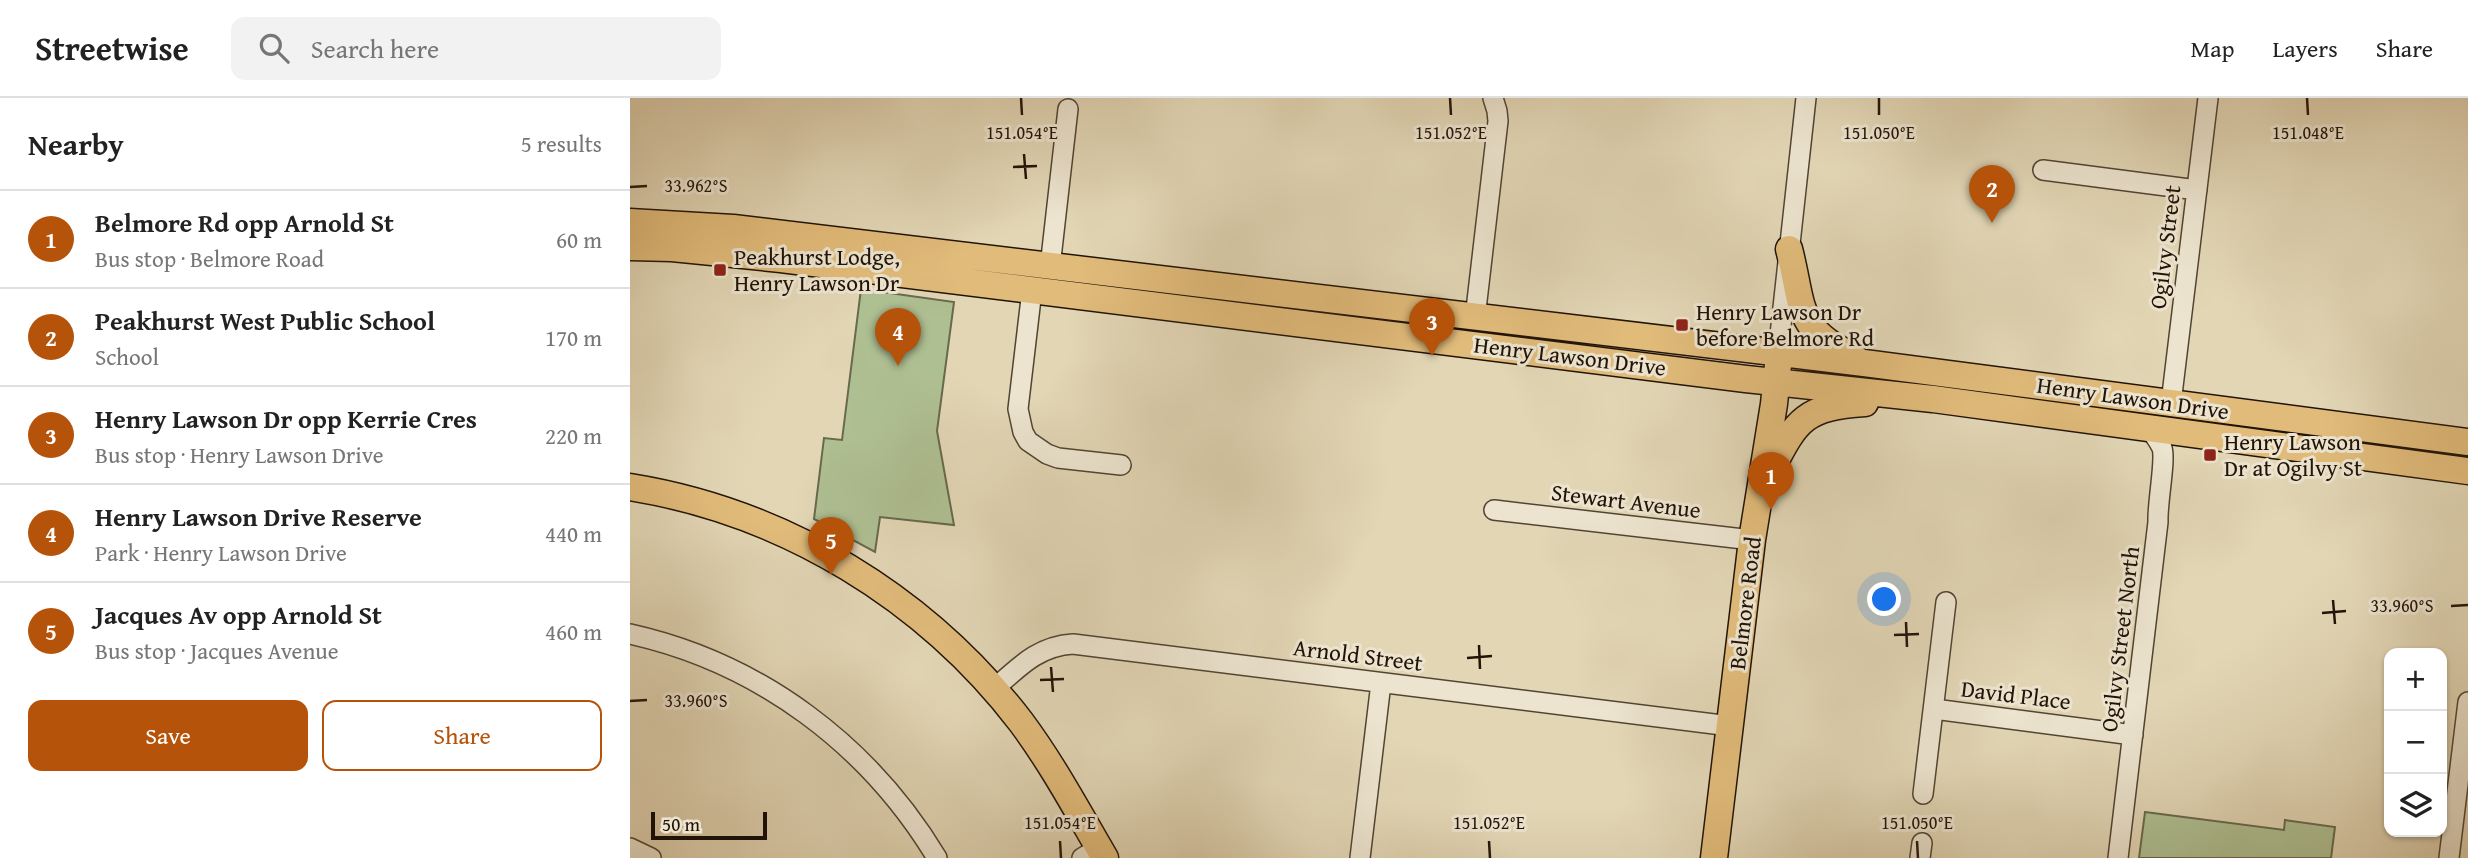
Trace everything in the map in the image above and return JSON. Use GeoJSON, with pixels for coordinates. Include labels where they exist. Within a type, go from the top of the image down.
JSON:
{"type":"FeatureCollection","features":[{"type":"Feature","properties":{"kind":"main road","name":"Henry Lawson Drive"},"geometry":{"type":"LineString","coordinates":[[630,222],[733,228],[1864,363],[2468,442]]}},
{"type":"Feature","properties":{"kind":"main road","name":"Henry Lawson Drive"},"geometry":{"type":"LineString","coordinates":[[630,247],[699,250],[1777,383],[1933,399],[2468,471]]}},
{"type":"Feature","properties":{"kind":"main road"},"geometry":{"type":"LineString","coordinates":[[1789,249],[1800,301],[1813,331],[1839,350],[1864,363]]}},
{"type":"Feature","properties":{"kind":"main road","name":"Belmore Road"},"geometry":{"type":"LineString","coordinates":[[1714,858],[1752,540],[1777,383],[1778,353]]}},
{"type":"Feature","properties":{"kind":"main road"},"geometry":{"type":"LineString","coordinates":[[1758,495],[1791,432],[1808,415],[1830,406],[1933,399]]}},
{"type":"Feature","properties":{"kind":"main road"},"geometry":{"type":"LineString","coordinates":[[630,487],[681,497],[729,511],[782,533],[839,561],[883,589],[927,623],[994,689],[1053,769],[1095,855]]}},
{"type":"Feature","properties":{"kind":"street"},"geometry":{"type":"LineString","coordinates":[[1475,318],[1497,121],[1493,98]]}},
{"type":"Feature","properties":{"kind":"street","name":"Belmore Road"},"geometry":{"type":"LineString","coordinates":[[1778,353],[1806,98]]}},
{"type":"Feature","properties":{"kind":"street","name":"Ogilvy Street"},"geometry":{"type":"LineString","coordinates":[[2171,403],[2208,98]]}},
{"type":"Feature","properties":{"kind":"street"},"geometry":{"type":"LineString","coordinates":[[1050,267],[1068,109]]}},
{"type":"Feature","properties":{"kind":"street"},"geometry":{"type":"LineString","coordinates":[[2043,170],[2197,190]]}},
{"type":"Feature","properties":{"kind":"street"},"geometry":{"type":"LineString","coordinates":[[1032,290],[1019,397],[1019,422],[1023,432],[1028,441],[1058,458],[1121,465]]}},
{"type":"Feature","properties":{"kind":"street","name":"Ogilvy Street North"},"geometry":{"type":"LineString","coordinates":[[2118,858],[2158,522],[2157,504],[2163,455],[2162,448],[2150,429]]}},
{"type":"Feature","properties":{"kind":"street","name":"Stewart Avenue"},"geometry":{"type":"LineString","coordinates":[[1494,510],[1752,540]]}},
{"type":"Feature","properties":{"kind":"street","name":"David Place"},"geometry":{"type":"LineString","coordinates":[[1923,794],[1946,601]]}},
{"type":"Feature","properties":{"kind":"street"},"geometry":{"type":"LineString","coordinates":[[630,634],[677,646],[725,666],[771,690],[812,717],[840,739],[874,772],[906,812],[937,858]]}},
{"type":"Feature","properties":{"kind":"street","name":"Arnold Street"},"geometry":{"type":"LineString","coordinates":[[994,689],[1038,653],[1049,648],[1073,644],[1730,726]]}},
{"type":"Feature","properties":{"kind":"street"},"geometry":{"type":"LineString","coordinates":[[1360,858],[1381,683]]}},
{"type":"Feature","properties":{"kind":"street"},"geometry":{"type":"LineString","coordinates":[[2449,858],[2468,702]]}},
{"type":"Feature","properties":{"kind":"street","name":"David Place"},"geometry":{"type":"LineString","coordinates":[[1934,709],[2133,735]]}},
{"type":"Feature","properties":{"kind":"street"},"geometry":{"type":"LineString","coordinates":[[630,848],[651,858]]}},
{"type":"Feature","properties":{"kind":"green space"},"geometry":{"type":"Polygon","coordinates":[[[861,289],[954,302],[937,431],[954,525],[880,517],[875,552],[814,519],[824,438],[842,440],[861,289]]]}},
{"type":"Feature","properties":{"kind":"green space"},"geometry":{"type":"Polygon","coordinates":[[[2145,812],[2284,830],[2285,820],[2335,827],[2331,858],[2139,858],[2145,812]]]}},
{"type":"Feature","properties":{"kind":"place","name":"Peakhurst West Public School"},"geometry":{"type":"Point","coordinates":[1992,223]}},
{"type":"Feature","properties":{"kind":"place","name":"Peakhurst Lodge, Henry Lawson Dr"},"geometry":{"type":"Point","coordinates":[720,270]}},
{"type":"Feature","properties":{"kind":"place","name":"Henry Lawson Dr before Belmore Rd"},"geometry":{"type":"Point","coordinates":[1682,325]}},
{"type":"Feature","properties":{"kind":"place","name":"Henry Lawson Dr opp Kerrie Cres"},"geometry":{"type":"Point","coordinates":[1432,356]}},
{"type":"Feature","properties":{"kind":"place","name":"Henry Lawson Drive Reserve"},"geometry":{"type":"Point","coordinates":[898,366]}},
{"type":"Feature","properties":{"kind":"place","name":"Henry Lawson Dr at Ogilvy St"},"geometry":{"type":"Point","coordinates":[2210,455]}},
{"type":"Feature","properties":{"kind":"place","name":"Belmore Rd opp Arnold St"},"geometry":{"type":"Point","coordinates":[1771,510]}},
{"type":"Feature","properties":{"kind":"place","name":"Jacques Av opp Arnold St"},"geometry":{"type":"Point","coordinates":[831,575]}}]}
